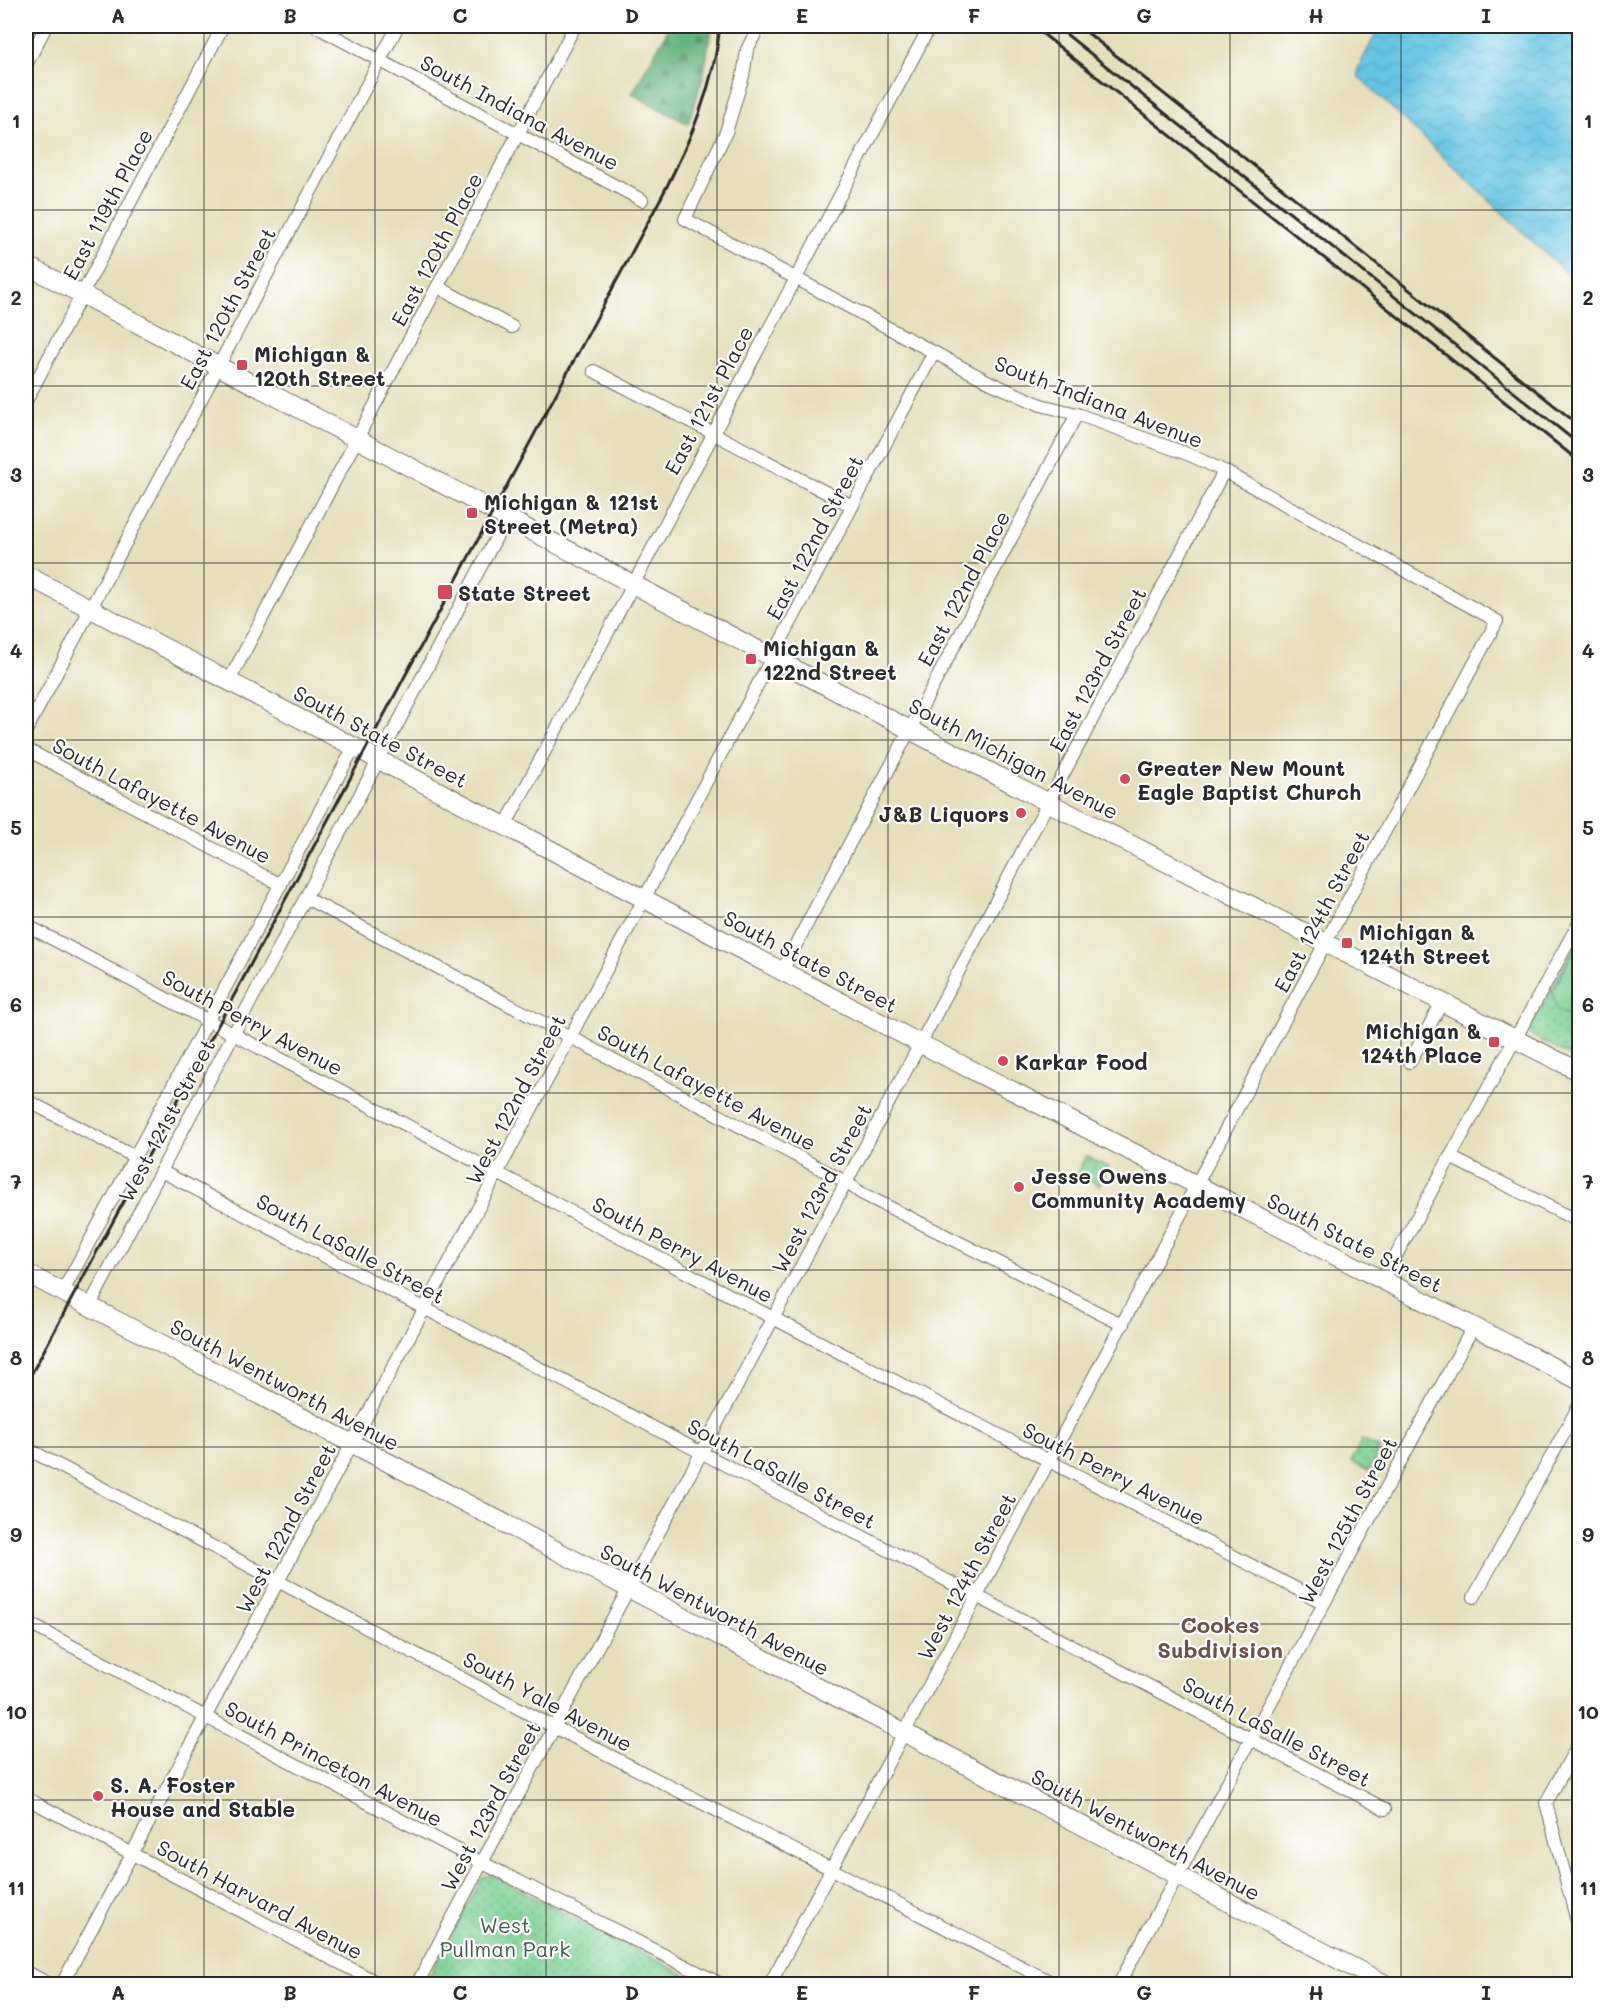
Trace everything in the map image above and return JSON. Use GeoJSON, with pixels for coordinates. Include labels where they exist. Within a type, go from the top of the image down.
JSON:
{"type":"FeatureCollection","features":[{"type":"Feature","properties":{"kind":"street"},"geometry":{"type":"LineString","coordinates":[[26,65],[46,26]]}},
{"type":"Feature","properties":{"kind":"street","name":"East 119th Place"},"geometry":{"type":"LineString","coordinates":[[26,401],[223,26]]}},
{"type":"Feature","properties":{"kind":"street","name":"South Indiana Avenue"},"geometry":{"type":"LineString","coordinates":[[315,26],[642,200]]}},
{"type":"Feature","properties":{"kind":"street","name":"East 120th Street"},"geometry":{"type":"LineString","coordinates":[[26,731],[398,26]]}},
{"type":"Feature","properties":{"kind":"street","name":"East 120th Place"},"geometry":{"type":"LineString","coordinates":[[229,681],[575,26]]}},
{"type":"Feature","properties":{"kind":"street","name":"South Indiana Avenue"},"geometry":{"type":"LineString","coordinates":[[759,26],[747,50],[743,76],[726,132],[686,219],[991,383],[1041,405],[1077,414],[1190,455],[1224,471],[1497,621]]}},
{"type":"Feature","properties":{"kind":"street","name":"East 121st Place"},"geometry":{"type":"LineString","coordinates":[[505,826],[930,26]]}},
{"type":"Feature","properties":{"kind":"street","name":"South Michigan Avenue"},"geometry":{"type":"LineString","coordinates":[[26,265],[1049,802],[1580,1072]]}},
{"type":"Feature","properties":{"kind":"street"},"geometry":{"type":"LineString","coordinates":[[438,287],[512,327]]}},
{"type":"Feature","properties":{"kind":"street","name":"East 122nd Street"},"geometry":{"type":"LineString","coordinates":[[644,899],[934,352]]}},
{"type":"Feature","properties":{"kind":"street"},"geometry":{"type":"LineString","coordinates":[[594,371],[852,506]]}},
{"type":"Feature","properties":{"kind":"street","name":"East 122nd Place"},"geometry":{"type":"LineString","coordinates":[[782,971],[1077,414]]}},
{"type":"Feature","properties":{"kind":"street","name":"East 123rd Street"},"geometry":{"type":"LineString","coordinates":[[921,1044],[1224,471]]}},
{"type":"Feature","properties":{"kind":"street","name":"West 121st Street"},"geometry":{"type":"LineString","coordinates":[[89,1307],[507,518]]}},
{"type":"Feature","properties":{"kind":"street","name":"South State Street"},"geometry":{"type":"LineString","coordinates":[[26,575],[921,1044],[1580,1381]]}},
{"type":"Feature","properties":{"kind":"street","name":"East 124th Street"},"geometry":{"type":"LineString","coordinates":[[1197,1186],[1497,621]]}},
{"type":"Feature","properties":{"kind":"street","name":"West 121st Street"},"geometry":{"type":"LineString","coordinates":[[63,1293],[354,747]]}},
{"type":"Feature","properties":{"kind":"street","name":"South Lafayette Avenue"},"geometry":{"type":"LineString","coordinates":[[26,749],[281,885]]}},
{"type":"Feature","properties":{"kind":"street","name":"South Lafayette Avenue"},"geometry":{"type":"LineString","coordinates":[[306,897],[846,1182],[861,1193],[1123,1325]]}},
{"type":"Feature","properties":{"kind":"street","name":"West 122nd Street"},"geometry":{"type":"LineString","coordinates":[[62,1984],[644,899]]}},
{"type":"Feature","properties":{"kind":"street"},"geometry":{"type":"LineString","coordinates":[[1382,1281],[1580,921]]}},
{"type":"Feature","properties":{"kind":"street","name":"South Perry Avenue"},"geometry":{"type":"LineString","coordinates":[[26,925],[773,1318],[1324,1603]]}},
{"type":"Feature","properties":{"kind":"street"},"geometry":{"type":"LineString","coordinates":[[1410,1062],[1442,1002]]}},
{"type":"Feature","properties":{"kind":"street","name":"West 123rd Street"},"geometry":{"type":"LineString","coordinates":[[417,1984],[921,1044]]}},
{"type":"Feature","properties":{"kind":"street"},"geometry":{"type":"LineString","coordinates":[[26,1100],[135,1157]]}},
{"type":"Feature","properties":{"kind":"street"},"geometry":{"type":"LineString","coordinates":[[1450,1157],[1580,1222]]}},
{"type":"Feature","properties":{"kind":"street","name":"South LaSalle Street"},"geometry":{"type":"LineString","coordinates":[[161,1171],[1385,1809]]}},
{"type":"Feature","properties":{"kind":"street","name":"West 124th Street"},"geometry":{"type":"LineString","coordinates":[[770,1984],[1197,1186]]}},
{"type":"Feature","properties":{"kind":"street","name":"South Wentworth Avenue"},"geometry":{"type":"LineString","coordinates":[[26,1273],[1385,1984]]}},
{"type":"Feature","properties":{"kind":"street","name":"West 125th Street"},"geometry":{"type":"LineString","coordinates":[[1119,1984],[1473,1327]]}},
{"type":"Feature","properties":{"kind":"street"},"geometry":{"type":"LineString","coordinates":[[1474,1598],[1580,1404]]}},
{"type":"Feature","properties":{"kind":"street","name":"South Yale Avenue"},"geometry":{"type":"LineString","coordinates":[[26,1448],[554,1727],[1055,1984]]}},
{"type":"Feature","properties":{"kind":"street","name":"South Princeton Avenue"},"geometry":{"type":"LineString","coordinates":[[26,1622],[482,1863],[721,1984]]}},
{"type":"Feature","properties":{"kind":"street"},"geometry":{"type":"LineString","coordinates":[[1580,1741],[1546,1803],[1580,1933]]}},
{"type":"Feature","properties":{"kind":"street","name":"South Harvard Avenue"},"geometry":{"type":"LineString","coordinates":[[26,1798],[380,1984]]}},
{"type":"Feature","properties":{"kind":"street"},"geometry":{"type":"LineString","coordinates":[[26,1972],[50,1984]]}},
{"type":"Feature","properties":{"kind":"green space"},"geometry":{"type":"Polygon","coordinates":[[[670,26],[712,26],[703,77],[688,124],[632,94],[670,26]]]}},
{"type":"Feature","properties":{"kind":"green space"},"geometry":{"type":"Polygon","coordinates":[[[1579,938],[1579,1061],[1532,1036],[1529,1030],[1579,938]]]}},
{"type":"Feature","properties":{"kind":"green space"},"geometry":{"type":"Polygon","coordinates":[[[1579,941],[1580,1021],[1557,1010],[1552,992],[1579,941]]]}},
{"type":"Feature","properties":{"kind":"green space"},"geometry":{"type":"Polygon","coordinates":[[[1086,1156],[1109,1167],[1099,1185],[1077,1173],[1086,1156]]]}},
{"type":"Feature","properties":{"kind":"green space"},"geometry":{"type":"Polygon","coordinates":[[[1362,1440],[1380,1449],[1368,1471],[1351,1462],[1362,1440]]]}},
{"type":"Feature","properties":{"kind":"green space","name":"West Pullman Park"},"geometry":{"type":"Polygon","coordinates":[[[491,1875],[703,1984],[425,1984],[482,1878],[491,1875]]]}},
{"type":"Feature","properties":{"kind":"water"},"geometry":{"type":"Polygon","coordinates":[[[1380,26],[1579,26],[1579,285],[1358,76],[1358,69],[1380,26]]]}},
{"type":"Feature","properties":{"kind":"railway"},"geometry":{"type":"LineString","coordinates":[[26,1384],[663,194],[699,113],[712,70],[720,26]]}},
{"type":"Feature","properties":{"kind":"railway"},"geometry":{"type":"LineString","coordinates":[[1033,26],[1580,462]]}},
{"type":"Feature","properties":{"kind":"railway"},"geometry":{"type":"LineString","coordinates":[[1056,26],[1580,445]]}},
{"type":"Feature","properties":{"kind":"railway"},"geometry":{"type":"LineString","coordinates":[[1079,26],[1580,426]]}},
{"type":"Feature","properties":{"kind":"place","name":"Michigan & 120th Street"},"geometry":{"type":"Point","coordinates":[242,365]}},
{"type":"Feature","properties":{"kind":"place","name":"Michigan & 121st Street (Metra)"},"geometry":{"type":"Point","coordinates":[472,513]}},
{"type":"Feature","properties":{"kind":"place","name":"State Street"},"geometry":{"type":"Point","coordinates":[445,592]}},
{"type":"Feature","properties":{"kind":"place","name":"Michigan & 122nd Street"},"geometry":{"type":"Point","coordinates":[751,659]}},
{"type":"Feature","properties":{"kind":"place","name":"Greater New Mount Eagle Baptist Church"},"geometry":{"type":"Point","coordinates":[1125,779]}},
{"type":"Feature","properties":{"kind":"place","name":"J&B Liquors"},"geometry":{"type":"Point","coordinates":[1021,813]}},
{"type":"Feature","properties":{"kind":"place","name":"Michigan & 124th Street"},"geometry":{"type":"Point","coordinates":[1347,943]}},
{"type":"Feature","properties":{"kind":"place","name":"Michigan & 124th Place"},"geometry":{"type":"Point","coordinates":[1494,1042]}},
{"type":"Feature","properties":{"kind":"place","name":"Karkar Food"},"geometry":{"type":"Point","coordinates":[1003,1061]}},
{"type":"Feature","properties":{"kind":"place","name":"Jesse Owens Community Academy"},"geometry":{"type":"Point","coordinates":[1019,1187]}},
{"type":"Feature","properties":{"kind":"place","name":"S. A. Foster House and Stable"},"geometry":{"type":"Point","coordinates":[98,1796]}},
{"type":"Feature","properties":{"kind":"district","name":"Cookes Subdivision"},"geometry":{"type":"Point","coordinates":[1220,1637]}}]}
